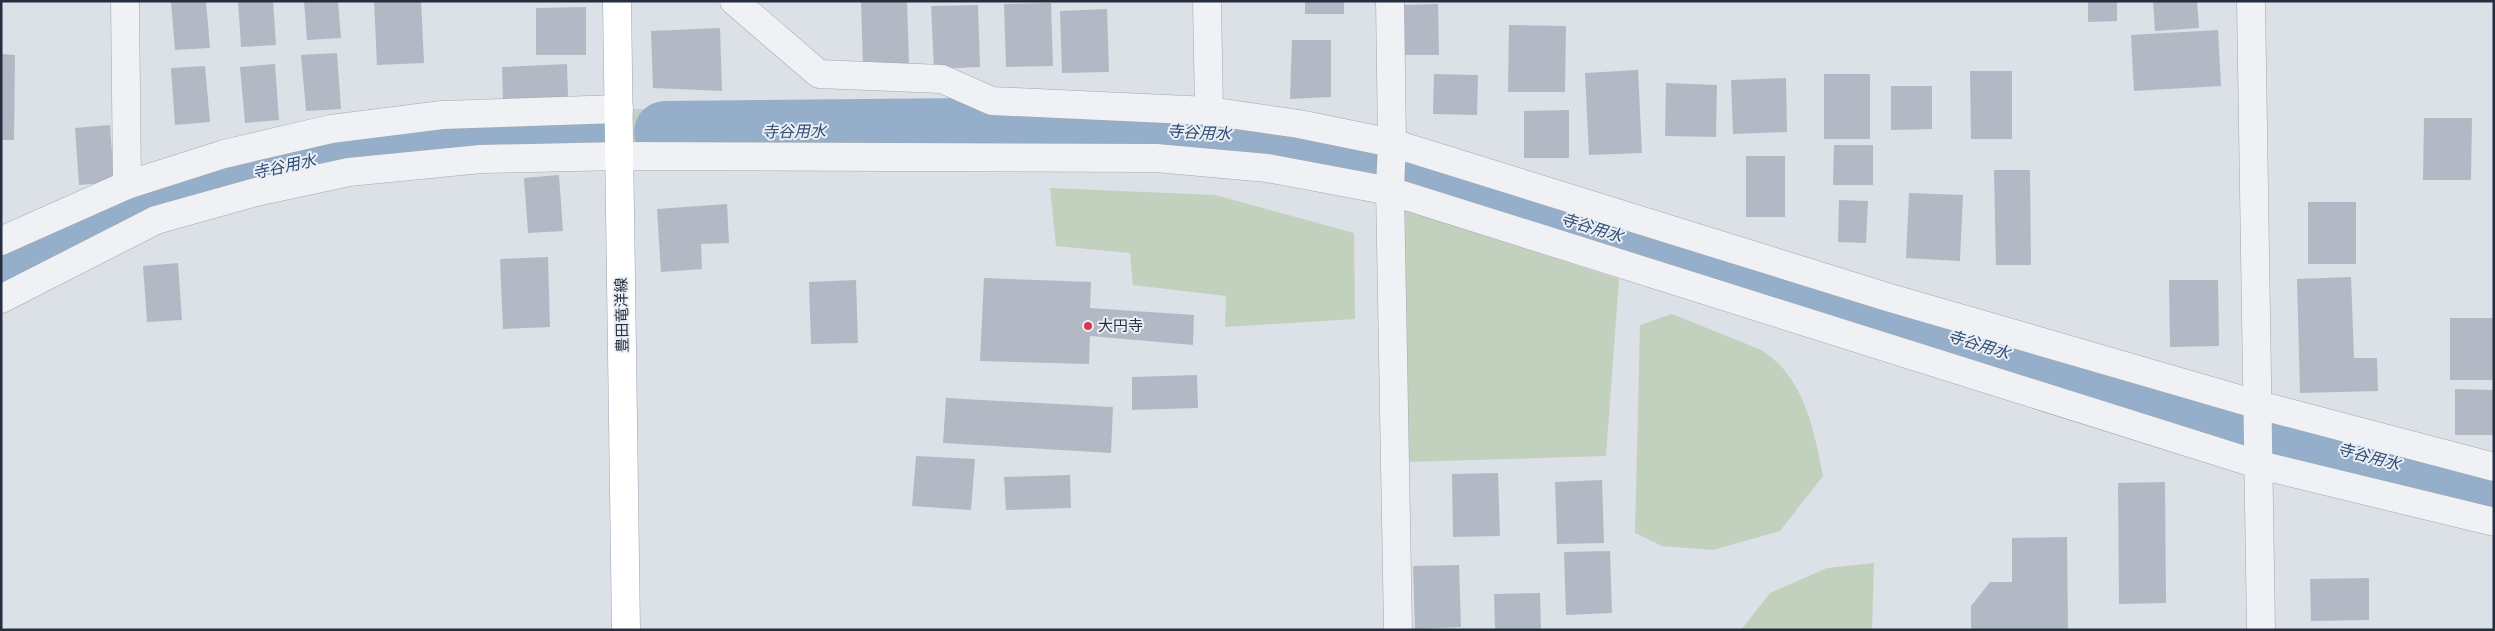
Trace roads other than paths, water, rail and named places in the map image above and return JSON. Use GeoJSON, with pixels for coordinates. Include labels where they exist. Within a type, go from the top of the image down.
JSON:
{"type":"FeatureCollection","features":[{"type":"Feature","properties":{"kind":"main road","name":"豊田竜洋線"},"geometry":{"type":"LineString","coordinates":[[617,1],[626,630]]}},
{"type":"Feature","properties":{"kind":"street"},"geometry":{"type":"LineString","coordinates":[[125,1],[127,185]]}},
{"type":"Feature","properties":{"kind":"street"},"geometry":{"type":"LineString","coordinates":[[734,1],[819,74],[942,78],[992,101],[1209,111],[1300,124],[1392,144],[1887,297],[2259,409],[2494,467]]}},
{"type":"Feature","properties":{"kind":"street"},"geometry":{"type":"LineString","coordinates":[[1207,1],[1209,111]]}},
{"type":"Feature","properties":{"kind":"street"},"geometry":{"type":"LineString","coordinates":[[1390,1],[1392,144],[1390,190],[1398,630]]}},
{"type":"Feature","properties":{"kind":"street"},"geometry":{"type":"LineString","coordinates":[[2251,1],[2260,458],[2261,630]]}},
{"type":"Feature","properties":{"kind":"street"},"geometry":{"type":"LineString","coordinates":[[1,241],[127,185],[224,154],[331,129],[442,115],[619,108]]}},
{"type":"Feature","properties":{"kind":"street"},"geometry":{"type":"LineString","coordinates":[[1,299],[156,220],[276,187],[349,172],[480,159],[620,156],[1156,158],[1267,168],[1390,190],[2260,458],[2494,522]]}},
{"type":"Feature","properties":{"kind":"waterway","name":"寺谷用水"},"geometry":{"type":"LineString","coordinates":[[665,132],[1083,128],[1228,133],[1312,145],[1449,183],[2218,416],[2494,488]]}},
{"type":"Feature","properties":{"kind":"waterway","name":"寺谷用水"},"geometry":{"type":"LineString","coordinates":[[1,270],[47,245],[128,208],[213,182],[307,160],[449,137],[583,134]]}},
{"type":"Feature","properties":{"kind":"place","name":"大円寺"},"geometry":{"type":"Point","coordinates":[1088,326]}}]}
